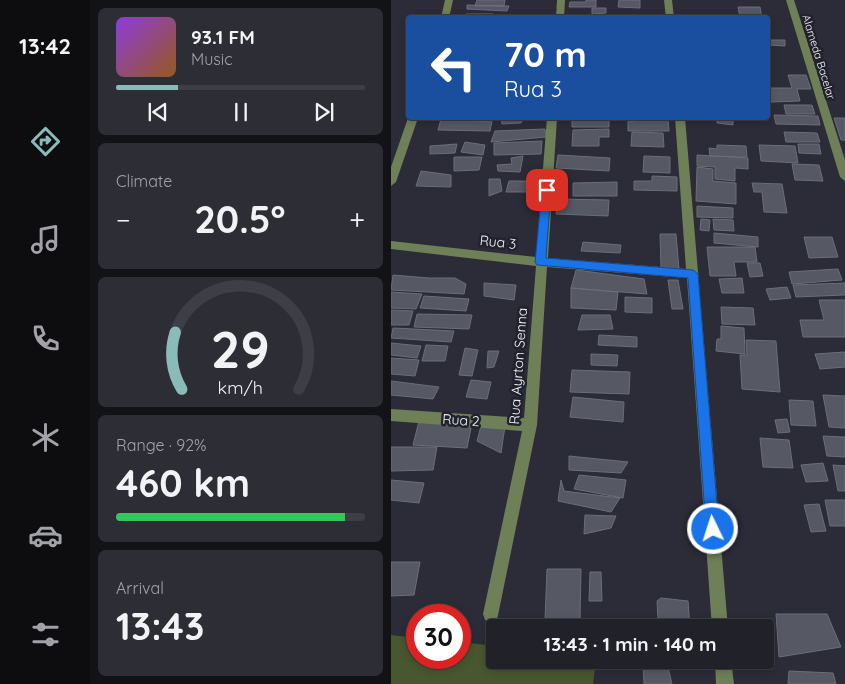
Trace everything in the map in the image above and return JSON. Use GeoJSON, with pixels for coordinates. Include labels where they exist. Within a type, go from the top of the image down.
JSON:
{"type":"FeatureCollection","features":[{"type":"Feature","properties":{"kind":"street"},"geometry":{"type":"LineString","coordinates":[[446,15],[449,0]]}},
{"type":"Feature","properties":{"kind":"street"},"geometry":{"type":"LineString","coordinates":[[560,15],[561,0]]}},
{"type":"Feature","properties":{"kind":"street"},"geometry":{"type":"LineString","coordinates":[[668,0],[670,15]]}},
{"type":"Feature","properties":{"kind":"street","name":"Alameda Bacelar"},"geometry":{"type":"LineString","coordinates":[[790,0],[845,178]]}},
{"type":"Feature","properties":{"kind":"street"},"geometry":{"type":"LineString","coordinates":[[391,182],[412,120]]}},
{"type":"Feature","properties":{"kind":"street","name":"Rua Ayrton Senna"},"geometry":{"type":"LineString","coordinates":[[491,614],[530,425],[553,120]]}},
{"type":"Feature","properties":{"kind":"street"},"geometry":{"type":"LineString","coordinates":[[679,120],[720,619]]}},
{"type":"Feature","properties":{"kind":"street","name":"Rua 3"},"geometry":{"type":"LineString","coordinates":[[391,245],[541,262],[693,274]]}},
{"type":"Feature","properties":{"kind":"street","name":"Rua 2"},"geometry":{"type":"LineString","coordinates":[[391,415],[530,425]]}},
{"type":"Feature","properties":{"kind":"street"},"geometry":{"type":"LineString","coordinates":[[724,669],[725,684]]}},
{"type":"Feature","properties":{"kind":"green space"},"geometry":{"type":"Polygon","coordinates":[[[391,635],[406,637],[406,669],[471,669],[471,643],[486,645],[486,669],[595,669],[593,684],[391,684],[391,635]]]}},
{"type":"Feature","properties":{"kind":"building"},"geometry":{"type":"Polygon","coordinates":[[[477,0],[505,0],[504,6],[475,6],[477,0]]]}},
{"type":"Feature","properties":{"kind":"building"},"geometry":{"type":"Polygon","coordinates":[[[586,0],[596,0],[596,7],[569,7],[570,2],[586,2],[586,0]]]}},
{"type":"Feature","properties":{"kind":"building"},"geometry":{"type":"Polygon","coordinates":[[[619,0],[640,0],[640,8],[618,7],[619,0]]]}},
{"type":"Feature","properties":{"kind":"building"},"geometry":{"type":"Polygon","coordinates":[[[467,5],[509,6],[507,11],[467,9],[467,5]]]}},
{"type":"Feature","properties":{"kind":"building"},"geometry":{"type":"Polygon","coordinates":[[[738,7],[760,7],[761,15],[739,15],[738,7]]]}},
{"type":"Feature","properties":{"kind":"building"},"geometry":{"type":"Polygon","coordinates":[[[592,8],[606,8],[606,13],[592,14],[592,8]]]}},
{"type":"Feature","properties":{"kind":"building"},"geometry":{"type":"Polygon","coordinates":[[[466,14],[493,14],[493,15],[466,14]]]}},
{"type":"Feature","properties":{"kind":"building"},"geometry":{"type":"Polygon","coordinates":[[[770,40],[785,40],[785,46],[770,45],[770,40]]]}},
{"type":"Feature","properties":{"kind":"building"},"geometry":{"type":"Polygon","coordinates":[[[788,75],[806,75],[811,89],[797,89],[800,101],[771,102],[770,88],[792,88],[788,75]]]}},
{"type":"Feature","properties":{"kind":"building"},"geometry":{"type":"Polygon","coordinates":[[[784,105],[812,105],[815,114],[786,114],[784,105]]]}},
{"type":"Feature","properties":{"kind":"building"},"geometry":{"type":"Polygon","coordinates":[[[774,115],[818,116],[820,125],[776,124],[774,115]]]}},
{"type":"Feature","properties":{"kind":"building"},"geometry":{"type":"Polygon","coordinates":[[[834,118],[845,118],[845,140],[841,140],[834,118]]]}},
{"type":"Feature","properties":{"kind":"building"},"geometry":{"type":"Polygon","coordinates":[[[441,120],[492,121],[490,131],[438,130],[441,120]]]}},
{"type":"Feature","properties":{"kind":"building"},"geometry":{"type":"Polygon","coordinates":[[[501,120],[523,120],[521,123],[502,124],[501,120]]]}},
{"type":"Feature","properties":{"kind":"building"},"geometry":{"type":"Polygon","coordinates":[[[572,120],[609,120],[609,127],[572,127],[572,120]]]}},
{"type":"Feature","properties":{"kind":"building"},"geometry":{"type":"Polygon","coordinates":[[[668,120],[669,131],[628,131],[628,121],[668,120]]]}},
{"type":"Feature","properties":{"kind":"building"},"geometry":{"type":"Polygon","coordinates":[[[717,120],[733,120],[733,125],[717,123],[717,120]]]}},
{"type":"Feature","properties":{"kind":"building"},"geometry":{"type":"Polygon","coordinates":[[[545,129],[546,137],[491,142],[495,131],[545,129]]]}},
{"type":"Feature","properties":{"kind":"building"},"geometry":{"type":"Polygon","coordinates":[[[609,129],[609,137],[599,137],[599,146],[572,146],[573,130],[609,129]]]}},
{"type":"Feature","properties":{"kind":"building"},"geometry":{"type":"Polygon","coordinates":[[[632,132],[663,133],[664,147],[631,146],[632,132]]]}},
{"type":"Feature","properties":{"kind":"building"},"geometry":{"type":"Polygon","coordinates":[[[784,132],[817,133],[820,142],[786,142],[784,132]]]}},
{"type":"Feature","properties":{"kind":"building"},"geometry":{"type":"Polygon","coordinates":[[[542,141],[541,154],[494,155],[494,143],[542,141]]]}},
{"type":"Feature","properties":{"kind":"building"},"geometry":{"type":"Polygon","coordinates":[[[465,142],[485,145],[483,155],[461,152],[465,142]]]}},
{"type":"Feature","properties":{"kind":"building"},"geometry":{"type":"Polygon","coordinates":[[[457,144],[455,153],[430,154],[430,146],[457,144]]]}},
{"type":"Feature","properties":{"kind":"building"},"geometry":{"type":"Polygon","coordinates":[[[798,144],[819,144],[821,154],[799,153],[798,144]]]}},
{"type":"Feature","properties":{"kind":"building"},"geometry":{"type":"Polygon","coordinates":[[[717,145],[746,146],[747,157],[710,156],[709,148],[717,149],[717,145]]]}},
{"type":"Feature","properties":{"kind":"building"},"geometry":{"type":"Polygon","coordinates":[[[759,145],[795,146],[798,163],[761,161],[759,145]]]}},
{"type":"Feature","properties":{"kind":"building"},"geometry":{"type":"Polygon","coordinates":[[[558,155],[610,158],[609,171],[556,168],[558,155]]]}},
{"type":"Feature","properties":{"kind":"building"},"geometry":{"type":"Polygon","coordinates":[[[697,155],[748,158],[748,169],[735,168],[735,181],[715,179],[715,167],[697,166],[697,155]]]}},
{"type":"Feature","properties":{"kind":"building"},"geometry":{"type":"Polygon","coordinates":[[[523,156],[520,172],[498,171],[497,165],[512,164],[511,158],[523,156]]]}},
{"type":"Feature","properties":{"kind":"building"},"geometry":{"type":"Polygon","coordinates":[[[644,156],[670,157],[670,173],[643,172],[644,156]]]}},
{"type":"Feature","properties":{"kind":"building"},"geometry":{"type":"Polygon","coordinates":[[[454,157],[482,157],[479,170],[454,171],[454,157]]]}},
{"type":"Feature","properties":{"kind":"building"},"geometry":{"type":"Polygon","coordinates":[[[792,164],[819,165],[823,181],[795,180],[792,164]]]}},
{"type":"Feature","properties":{"kind":"building"},"geometry":{"type":"Polygon","coordinates":[[[697,167],[713,169],[713,181],[736,183],[736,204],[696,201],[697,167]]]}},
{"type":"Feature","properties":{"kind":"building"},"geometry":{"type":"Polygon","coordinates":[[[421,171],[451,175],[451,187],[416,186],[421,171]]]}},
{"type":"Feature","properties":{"kind":"building"},"geometry":{"type":"Polygon","coordinates":[[[652,176],[677,177],[677,191],[634,190],[634,181],[652,181],[652,176]]]}},
{"type":"Feature","properties":{"kind":"building"},"geometry":{"type":"Polygon","coordinates":[[[489,179],[500,179],[502,191],[489,196],[489,179]]]}},
{"type":"Feature","properties":{"kind":"building"},"geometry":{"type":"Polygon","coordinates":[[[509,181],[538,181],[537,192],[506,192],[509,181]]]}},
{"type":"Feature","properties":{"kind":"building"},"geometry":{"type":"Polygon","coordinates":[[[617,182],[617,196],[573,196],[573,183],[617,182]]]}},
{"type":"Feature","properties":{"kind":"building"},"geometry":{"type":"Polygon","coordinates":[[[752,183],[782,184],[787,213],[764,212],[762,192],[754,192],[752,183]]]}},
{"type":"Feature","properties":{"kind":"building"},"geometry":{"type":"Polygon","coordinates":[[[558,199],[609,200],[608,216],[556,214],[558,199]]]}},
{"type":"Feature","properties":{"kind":"building"},"geometry":{"type":"Polygon","coordinates":[[[697,206],[733,208],[733,218],[697,217],[697,206]]]}},
{"type":"Feature","properties":{"kind":"building"},"geometry":{"type":"Polygon","coordinates":[[[701,219],[710,220],[709,231],[700,230],[701,219]]]}},
{"type":"Feature","properties":{"kind":"building"},"geometry":{"type":"Polygon","coordinates":[[[713,219],[733,220],[734,231],[714,230],[713,219]]]}},
{"type":"Feature","properties":{"kind":"building"},"geometry":{"type":"Polygon","coordinates":[[[714,233],[758,237],[758,247],[714,243],[714,233]]]}},
{"type":"Feature","properties":{"kind":"building"},"geometry":{"type":"Polygon","coordinates":[[[660,234],[676,234],[679,269],[661,268],[660,234]]]}},
{"type":"Feature","properties":{"kind":"building"},"geometry":{"type":"Polygon","coordinates":[[[804,237],[832,237],[838,257],[809,258],[804,237]]]}},
{"type":"Feature","properties":{"kind":"building"},"geometry":{"type":"Polygon","coordinates":[[[583,242],[621,245],[620,253],[581,251],[583,242]]]}},
{"type":"Feature","properties":{"kind":"building"},"geometry":{"type":"Polygon","coordinates":[[[707,247],[755,247],[757,262],[734,262],[736,276],[710,276],[707,247]]]}},
{"type":"Feature","properties":{"kind":"building"},"geometry":{"type":"Polygon","coordinates":[[[747,263],[760,263],[763,276],[750,277],[747,263]]]}},
{"type":"Feature","properties":{"kind":"building"},"geometry":{"type":"Polygon","coordinates":[[[838,269],[842,280],[792,284],[789,272],[838,269]]]}},
{"type":"Feature","properties":{"kind":"building"},"geometry":{"type":"Polygon","coordinates":[[[576,270],[644,279],[647,294],[571,288],[576,270]]]}},
{"type":"Feature","properties":{"kind":"building"},"geometry":{"type":"Polygon","coordinates":[[[393,275],[455,278],[466,284],[464,294],[391,290],[393,275]]]}},
{"type":"Feature","properties":{"kind":"building"},"geometry":{"type":"Polygon","coordinates":[[[742,278],[744,293],[722,293],[719,279],[742,278]]]}},
{"type":"Feature","properties":{"kind":"building"},"geometry":{"type":"Polygon","coordinates":[[[668,280],[678,280],[683,309],[672,309],[668,280]]]}},
{"type":"Feature","properties":{"kind":"building"},"geometry":{"type":"Polygon","coordinates":[[[484,283],[516,285],[514,300],[484,296],[484,283]]]}},
{"type":"Feature","properties":{"kind":"building"},"geometry":{"type":"Polygon","coordinates":[[[845,283],[845,295],[796,297],[793,285],[845,283]]]}},
{"type":"Feature","properties":{"kind":"building"},"geometry":{"type":"Polygon","coordinates":[[[787,287],[791,298],[770,300],[766,289],[787,287]]]}},
{"type":"Feature","properties":{"kind":"building"},"geometry":{"type":"Polygon","coordinates":[[[571,288],[618,292],[616,310],[571,308],[571,288]]]}},
{"type":"Feature","properties":{"kind":"building"},"geometry":{"type":"Polygon","coordinates":[[[391,292],[422,294],[416,309],[391,308],[391,292]]]}},
{"type":"Feature","properties":{"kind":"building"},"geometry":{"type":"Polygon","coordinates":[[[424,296],[469,299],[466,311],[420,308],[424,296]]]}},
{"type":"Feature","properties":{"kind":"building"},"geometry":{"type":"Polygon","coordinates":[[[625,297],[652,298],[652,313],[625,312],[625,297]]]}},
{"type":"Feature","properties":{"kind":"building"},"geometry":{"type":"Polygon","coordinates":[[[819,300],[845,300],[845,337],[803,337],[800,320],[824,320],[819,300]]]}},
{"type":"Feature","properties":{"kind":"building"},"geometry":{"type":"Polygon","coordinates":[[[721,307],[753,308],[755,325],[722,324],[721,307]]]}},
{"type":"Feature","properties":{"kind":"building"},"geometry":{"type":"Polygon","coordinates":[[[391,310],[413,311],[409,325],[391,325],[391,310]]]}},
{"type":"Feature","properties":{"kind":"building"},"geometry":{"type":"Polygon","coordinates":[[[417,314],[472,315],[469,329],[414,327],[417,314]]]}},
{"type":"Feature","properties":{"kind":"building"},"geometry":{"type":"Polygon","coordinates":[[[582,315],[610,315],[613,329],[578,330],[582,315]]]}},
{"type":"Feature","properties":{"kind":"building"},"geometry":{"type":"Polygon","coordinates":[[[721,326],[744,328],[745,354],[716,351],[717,339],[721,339],[721,326]]]}},
{"type":"Feature","properties":{"kind":"building"},"geometry":{"type":"Polygon","coordinates":[[[393,328],[454,331],[451,342],[391,338],[393,328]]]}},
{"type":"Feature","properties":{"kind":"building"},"geometry":{"type":"Polygon","coordinates":[[[599,335],[637,337],[637,347],[598,345],[599,335]]]}},
{"type":"Feature","properties":{"kind":"building"},"geometry":{"type":"Polygon","coordinates":[[[746,340],[776,341],[780,392],[742,389],[740,355],[747,355],[746,340]]]}},
{"type":"Feature","properties":{"kind":"building"},"geometry":{"type":"Polygon","coordinates":[[[391,343],[421,346],[417,358],[391,355],[391,343]]]}},
{"type":"Feature","properties":{"kind":"building"},"geometry":{"type":"Polygon","coordinates":[[[426,345],[448,346],[445,361],[422,361],[426,345]]]}},
{"type":"Feature","properties":{"kind":"building"},"geometry":{"type":"Polygon","coordinates":[[[465,348],[478,350],[472,376],[459,375],[465,348]]]}},
{"type":"Feature","properties":{"kind":"building"},"geometry":{"type":"Polygon","coordinates":[[[488,351],[499,351],[494,367],[487,368],[488,351]]]}},
{"type":"Feature","properties":{"kind":"building"},"geometry":{"type":"Polygon","coordinates":[[[845,352],[845,367],[820,369],[815,354],[845,352]]]}},
{"type":"Feature","properties":{"kind":"building"},"geometry":{"type":"Polygon","coordinates":[[[591,354],[618,355],[617,366],[591,365],[591,354]]]}},
{"type":"Feature","properties":{"kind":"building"},"geometry":{"type":"Polygon","coordinates":[[[391,358],[419,360],[415,376],[391,374],[391,358]]]}},
{"type":"Feature","properties":{"kind":"building"},"geometry":{"type":"Polygon","coordinates":[[[572,370],[630,372],[629,394],[570,392],[572,370]]]}},
{"type":"Feature","properties":{"kind":"building"},"geometry":{"type":"Polygon","coordinates":[[[471,380],[491,382],[487,399],[466,397],[471,380]]]}},
{"type":"Feature","properties":{"kind":"building"},"geometry":{"type":"Polygon","coordinates":[[[391,381],[439,387],[433,399],[391,395],[391,381]]]}},
{"type":"Feature","properties":{"kind":"building"},"geometry":{"type":"Polygon","coordinates":[[[823,395],[845,396],[845,428],[829,427],[823,395]]]}},
{"type":"Feature","properties":{"kind":"building"},"geometry":{"type":"Polygon","coordinates":[[[573,397],[624,402],[623,422],[570,417],[573,397]]]}},
{"type":"Feature","properties":{"kind":"building"},"geometry":{"type":"Polygon","coordinates":[[[789,400],[813,401],[816,426],[791,425],[789,400]]]}},
{"type":"Feature","properties":{"kind":"building"},"geometry":{"type":"Polygon","coordinates":[[[787,419],[790,432],[778,433],[775,420],[787,419]]]}},
{"type":"Feature","properties":{"kind":"building"},"geometry":{"type":"Polygon","coordinates":[[[419,421],[472,423],[467,448],[413,445],[419,421]]]}},
{"type":"Feature","properties":{"kind":"building"},"geometry":{"type":"Polygon","coordinates":[[[481,426],[505,426],[501,453],[477,441],[481,426]]]}},
{"type":"Feature","properties":{"kind":"building"},"geometry":{"type":"Polygon","coordinates":[[[823,436],[845,437],[845,457],[827,456],[823,436]]]}},
{"type":"Feature","properties":{"kind":"building"},"geometry":{"type":"Polygon","coordinates":[[[760,438],[789,440],[793,468],[763,467],[760,438]]]}},
{"type":"Feature","properties":{"kind":"building"},"geometry":{"type":"Polygon","coordinates":[[[391,447],[437,447],[433,470],[391,471],[391,447]]]}},
{"type":"Feature","properties":{"kind":"building"},"geometry":{"type":"Polygon","coordinates":[[[569,456],[628,462],[621,473],[569,470],[569,456]]]}},
{"type":"Feature","properties":{"kind":"building"},"geometry":{"type":"Polygon","coordinates":[[[823,463],[828,481],[806,482],[801,465],[823,463]]]}},
{"type":"Feature","properties":{"kind":"building"},"geometry":{"type":"Polygon","coordinates":[[[833,465],[845,466],[845,491],[838,491],[833,465]]]}},
{"type":"Feature","properties":{"kind":"building"},"geometry":{"type":"Polygon","coordinates":[[[579,475],[626,480],[623,498],[574,489],[579,475]]]}},
{"type":"Feature","properties":{"kind":"building"},"geometry":{"type":"Polygon","coordinates":[[[391,480],[424,483],[419,503],[391,500],[391,480]]]}},
{"type":"Feature","properties":{"kind":"building"},"geometry":{"type":"Polygon","coordinates":[[[561,480],[564,491],[620,498],[611,512],[558,501],[561,480]]]}},
{"type":"Feature","properties":{"kind":"building"},"geometry":{"type":"Polygon","coordinates":[[[825,500],[845,500],[845,526],[830,526],[825,500]]]}},
{"type":"Feature","properties":{"kind":"building"},"geometry":{"type":"Polygon","coordinates":[[[819,504],[826,531],[811,532],[804,505],[819,504]]]}},
{"type":"Feature","properties":{"kind":"building"},"geometry":{"type":"Polygon","coordinates":[[[585,515],[616,516],[611,528],[584,534],[585,515]]]}},
{"type":"Feature","properties":{"kind":"building"},"geometry":{"type":"Polygon","coordinates":[[[391,562],[420,562],[414,595],[391,596],[391,562]]]}},
{"type":"Feature","properties":{"kind":"building"},"geometry":{"type":"Polygon","coordinates":[[[547,569],[581,569],[580,619],[545,619],[547,569]]]}},
{"type":"Feature","properties":{"kind":"building"},"geometry":{"type":"Polygon","coordinates":[[[590,572],[601,572],[602,601],[589,601],[590,572]]]}},
{"type":"Feature","properties":{"kind":"building"},"geometry":{"type":"Polygon","coordinates":[[[661,598],[688,601],[689,619],[658,619],[657,601],[661,598]]]}},
{"type":"Feature","properties":{"kind":"building"},"geometry":{"type":"Polygon","coordinates":[[[776,614],[827,614],[841,647],[779,657],[776,614]]]}},
{"type":"Feature","properties":{"kind":"building"},"geometry":{"type":"Polygon","coordinates":[[[643,669],[668,669],[672,684],[644,684],[643,669]]]}},
{"type":"Feature","properties":{"kind":"building"},"geometry":{"type":"Polygon","coordinates":[[[789,671],[833,673],[836,684],[788,684],[789,671]]]}},
{"type":"Feature","properties":{"kind":"route"},"geometry":{"type":"LineString","coordinates":[[547,190],[541,262],[693,274],[713,529]]}}]}
